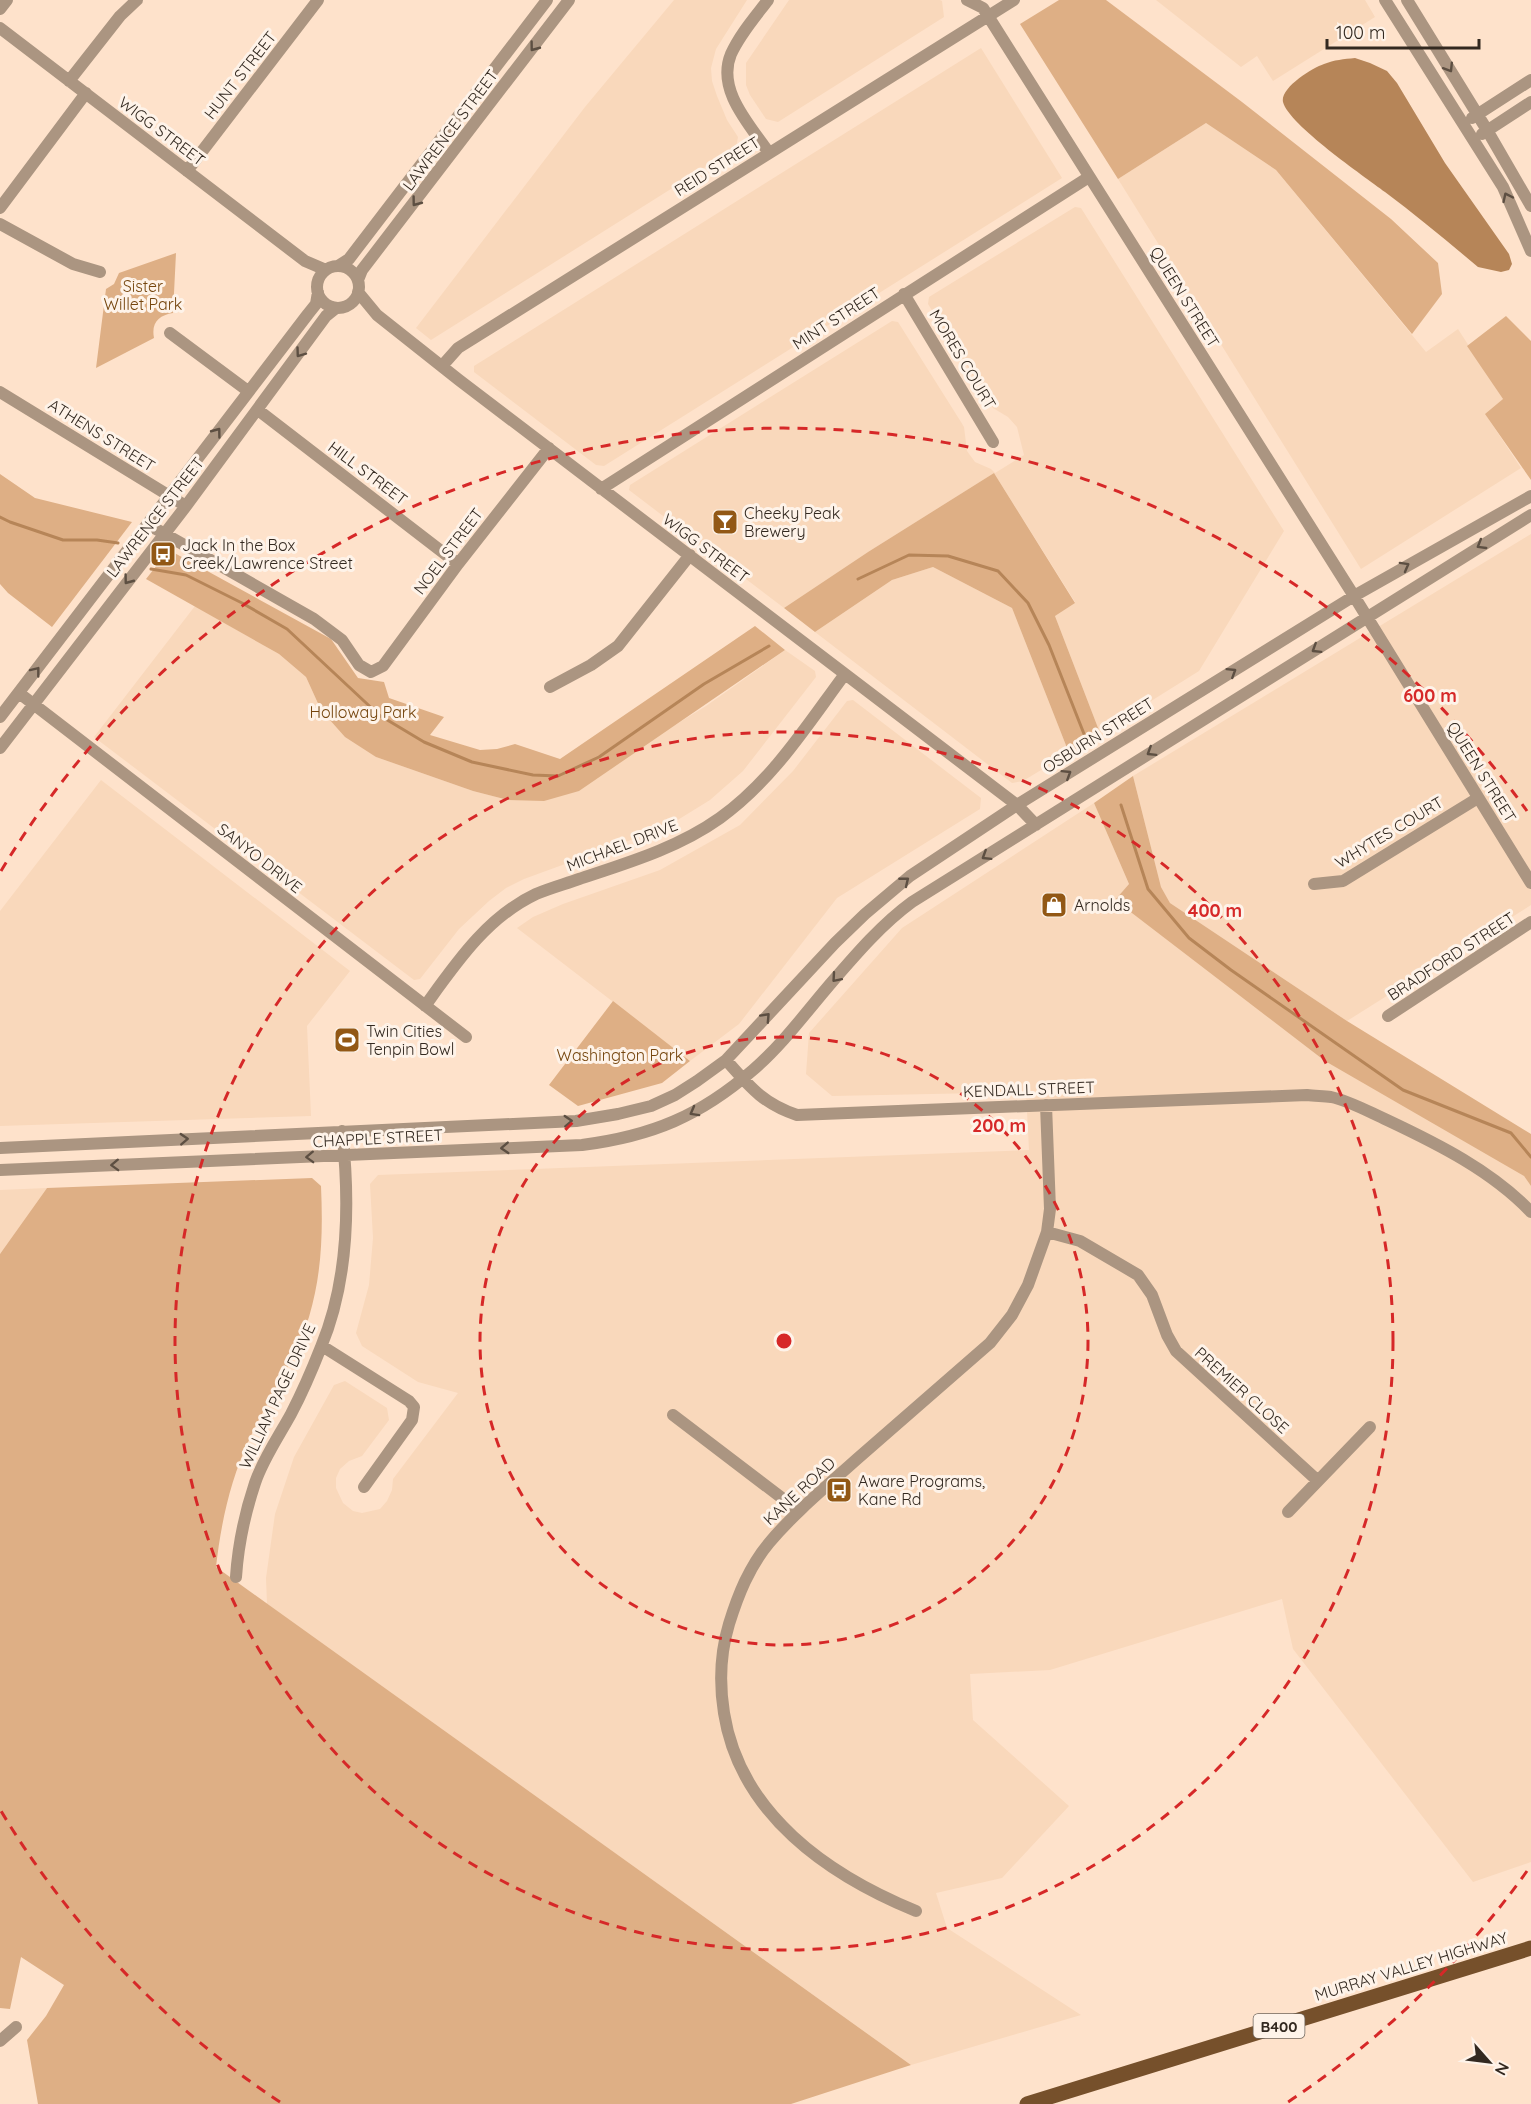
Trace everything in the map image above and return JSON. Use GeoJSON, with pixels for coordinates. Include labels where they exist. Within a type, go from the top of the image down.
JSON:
{"type":"FeatureCollection","features":[{"type":"Feature","properties":{"kind":"main road","name":"MURRAY VALLEY HIGHWAY"},"geometry":{"type":"LineString","coordinates":[[1027,2104],[1531,1948]]}},
{"type":"Feature","properties":{"kind":"street"},"geometry":{"type":"LineString","coordinates":[[0,9],[7,0]]}},
{"type":"Feature","properties":{"kind":"street"},"geometry":{"type":"LineString","coordinates":[[69,81],[120,16],[137,0]]}},
{"type":"Feature","properties":{"kind":"street","name":"HUNT STREET"},"geometry":{"type":"LineString","coordinates":[[187,171],[318,0]]}},
{"type":"Feature","properties":{"kind":"street"},"geometry":{"type":"LineString","coordinates":[[548,0],[566,5]]}},
{"type":"Feature","properties":{"kind":"street","name":"LAWRENCE STREET"},"geometry":{"type":"LineString","coordinates":[[339,266],[349,259],[548,0]]}},
{"type":"Feature","properties":{"kind":"street"},"geometry":{"type":"LineString","coordinates":[[768,0],[738,42],[727,72],[728,87],[736,105],[769,153]]}},
{"type":"Feature","properties":{"kind":"street","name":"QUEEN STREET"},"geometry":{"type":"LineString","coordinates":[[967,0],[982,8],[988,17],[1354,596],[1531,883]]}},
{"type":"Feature","properties":{"kind":"street","name":"REID STREET"},"geometry":{"type":"LineString","coordinates":[[442,366],[458,348],[1014,0]]}},
{"type":"Feature","properties":{"kind":"street"},"geometry":{"type":"LineString","coordinates":[[1385,0],[1503,187],[1531,251]]}},
{"type":"Feature","properties":{"kind":"street"},"geometry":{"type":"LineString","coordinates":[[1407,0],[1531,206]]}},
{"type":"Feature","properties":{"kind":"street","name":"LAWRENCE STREET"},"geometry":{"type":"LineString","coordinates":[[358,286],[362,270],[566,5]]}},
{"type":"Feature","properties":{"kind":"street","name":"WIGG STREET"},"geometry":{"type":"LineString","coordinates":[[0,28],[305,261],[326,270]]}},
{"type":"Feature","properties":{"kind":"street"},"geometry":{"type":"LineString","coordinates":[[1464,125],[1477,114],[1531,80]]}},
{"type":"Feature","properties":{"kind":"street"},"geometry":{"type":"LineString","coordinates":[[0,208],[86,93]]}},
{"type":"Feature","properties":{"kind":"street"},"geometry":{"type":"LineString","coordinates":[[1474,140],[1531,102]]}},
{"type":"Feature","properties":{"kind":"street"},"geometry":{"type":"LineString","coordinates":[[444,135],[458,146]]}},
{"type":"Feature","properties":{"kind":"street","name":"MINT STREET"},"geometry":{"type":"LineString","coordinates":[[601,489],[1089,177]]}},
{"type":"Feature","properties":{"kind":"street"},"geometry":{"type":"LineString","coordinates":[[0,224],[73,264],[100,272]]}},
{"type":"Feature","properties":{"kind":"street","name":"WIGG STREET"},"geometry":{"type":"LineString","coordinates":[[305,261],[318,287]]}},
{"type":"Feature","properties":{"kind":"street"},"geometry":{"type":"LineString","coordinates":[[339,266],[350,270],[358,286],[352,302],[342,307],[325,303],[318,287],[326,270],[339,266]]}},
{"type":"Feature","properties":{"kind":"street","name":"WIGG STREET"},"geometry":{"type":"LineString","coordinates":[[358,286],[377,315],[601,489],[1017,805],[1035,825]]}},
{"type":"Feature","properties":{"kind":"street","name":"LAWRENCE STREET"},"geometry":{"type":"LineString","coordinates":[[0,717],[316,304],[318,287]]}},
{"type":"Feature","properties":{"kind":"street","name":"MORES COURT"},"geometry":{"type":"LineString","coordinates":[[904,294],[993,442]]}},
{"type":"Feature","properties":{"kind":"street","name":"WIGG STREET"},"geometry":{"type":"LineString","coordinates":[[342,307],[377,315]]}},
{"type":"Feature","properties":{"kind":"street","name":"LAWRENCE STREET"},"geometry":{"type":"LineString","coordinates":[[0,748],[186,506],[326,316],[342,307]]}},
{"type":"Feature","properties":{"kind":"street"},"geometry":{"type":"LineString","coordinates":[[170,333],[248,391]]}},
{"type":"Feature","properties":{"kind":"street","name":"ATHENS STREET"},"geometry":{"type":"LineString","coordinates":[[0,392],[186,506]]}},
{"type":"Feature","properties":{"kind":"street","name":"HILL STREET"},"geometry":{"type":"LineString","coordinates":[[258,410],[458,564]]}},
{"type":"Feature","properties":{"kind":"street","name":"NOEL STREET"},"geometry":{"type":"LineString","coordinates":[[163,533],[314,619],[342,640],[359,665],[371,672],[383,666],[458,564],[549,448]]}},
{"type":"Feature","properties":{"kind":"street","name":"OSBURN STREET"},"geometry":{"type":"LineString","coordinates":[[726,1060],[835,943],[910,876],[1017,805],[1354,596],[1531,496]]}},
{"type":"Feature","properties":{"kind":"street"},"geometry":{"type":"LineString","coordinates":[[742,1078],[764,1060],[856,954],[893,917],[924,894],[1531,515]]}},
{"type":"Feature","properties":{"kind":"street"},"geometry":{"type":"LineString","coordinates":[[149,525],[163,533]]}},
{"type":"Feature","properties":{"kind":"street"},"geometry":{"type":"LineString","coordinates":[[550,687],[591,665],[618,646],[690,555]]}},
{"type":"Feature","properties":{"kind":"street","name":"MICHAEL DRIVE"},"geometry":{"type":"LineString","coordinates":[[425,1006],[477,938],[503,915],[535,894],[657,852],[689,837],[720,818],[746,797],[771,772],[845,674]]}},
{"type":"Feature","properties":{"kind":"street","name":"SANYO DRIVE"},"geometry":{"type":"LineString","coordinates":[[19,693],[466,1037]]}},
{"type":"Feature","properties":{"kind":"street"},"geometry":{"type":"LineString","coordinates":[[0,723],[12,732]]}},
{"type":"Feature","properties":{"kind":"street","name":"WHYTES COURT"},"geometry":{"type":"LineString","coordinates":[[1314,884],[1343,881],[1478,798]]}},
{"type":"Feature","properties":{"kind":"street","name":"BRADFORD STREET"},"geometry":{"type":"LineString","coordinates":[[1389,1016],[1531,922]]}},
{"type":"Feature","properties":{"kind":"street","name":"KENDALL STREET"},"geometry":{"type":"LineString","coordinates":[[726,1060],[765,1101],[797,1115],[1307,1095],[1330,1097],[1355,1105],[1419,1135],[1505,1187],[1531,1212]]}},
{"type":"Feature","properties":{"kind":"street","name":"CHAPPLE STREET"},"geometry":{"type":"LineString","coordinates":[[0,1148],[576,1121],[651,1106],[675,1095],[726,1060]]}},
{"type":"Feature","properties":{"kind":"street","name":"CHAPPLE STREET"},"geometry":{"type":"LineString","coordinates":[[0,1170],[582,1145],[644,1133],[675,1122],[710,1103],[742,1078]]}},
{"type":"Feature","properties":{"kind":"street","name":"KANE ROAD"},"geometry":{"type":"LineString","coordinates":[[916,1911],[883,1898],[856,1883],[798,1842],[764,1807],[741,1768],[731,1745],[726,1725],[720,1682],[724,1640],[738,1595],[748,1573],[768,1544],[799,1510],[990,1342],[1012,1315],[1028,1285],[1047,1232],[1050,1209],[1046,1105]]}},
{"type":"Feature","properties":{"kind":"street","name":"WILLIAM PAGE DRIVE"},"geometry":{"type":"LineString","coordinates":[[236,1577],[238,1554],[255,1482],[292,1412],[322,1346],[336,1303],[345,1258],[345,1156],[342,1131]]}},
{"type":"Feature","properties":{"kind":"street","name":"PREMIER CLOSE"},"geometry":{"type":"LineString","coordinates":[[1047,1232],[1080,1241],[1138,1275],[1152,1295],[1167,1335],[1176,1351],[1318,1481]]}},
{"type":"Feature","properties":{"kind":"street"},"geometry":{"type":"LineString","coordinates":[[322,1346],[409,1401],[414,1407],[412,1420],[364,1487]]}},
{"type":"Feature","properties":{"kind":"street"},"geometry":{"type":"LineString","coordinates":[[673,1415],[799,1510]]}},
{"type":"Feature","properties":{"kind":"street"},"geometry":{"type":"LineString","coordinates":[[1288,1512],[1371,1427]]}},
{"type":"Feature","properties":{"kind":"street"},"geometry":{"type":"LineString","coordinates":[[0,2041],[16,2027]]}},
{"type":"Feature","properties":{"kind":"shaded area"},"geometry":{"type":"Polygon","coordinates":[[[674,0],[747,0],[716,49],[711,68],[717,96],[727,120],[738,137],[736,148],[431,340],[416,328],[585,107],[674,0]]]}},
{"type":"Feature","properties":{"kind":"shaded area"},"geometry":{"type":"Polygon","coordinates":[[[789,0],[940,0],[944,17],[778,122],[766,119],[750,95],[746,85],[746,63],[789,0]]]}},
{"type":"Feature","properties":{"kind":"shaded area"},"geometry":{"type":"Polygon","coordinates":[[[1156,0],[1365,0],[1375,17],[1273,81],[1257,56],[1241,67],[1156,0]]]}},
{"type":"Feature","properties":{"kind":"shaded area"},"geometry":{"type":"Polygon","coordinates":[[[981,48],[1062,178],[604,466],[596,465],[474,372],[474,366],[981,48]]]}},
{"type":"Feature","properties":{"kind":"shaded area"},"geometry":{"type":"Polygon","coordinates":[[[1355,58],[1387,71],[1397,83],[1445,163],[1509,254],[1512,264],[1509,270],[1501,272],[1478,267],[1409,210],[1328,150],[1288,112],[1283,97],[1298,79],[1324,64],[1355,58]]]}},
{"type":"Feature","properties":{"kind":"shaded area"},"geometry":{"type":"Polygon","coordinates":[[[1206,123],[1276,170],[1426,352],[1458,329],[1503,399],[1486,415],[1521,468],[1361,569],[1118,179],[1206,123]]]}},
{"type":"Feature","properties":{"kind":"shaded area"},"geometry":{"type":"Polygon","coordinates":[[[1075,207],[1081,208],[1284,531],[1199,671],[1100,733],[1055,616],[1075,602],[994,473],[784,608],[629,490],[630,485],[892,321],[898,322],[964,427],[967,451],[975,462],[995,473],[1024,455],[1017,427],[1008,417],[993,408],[928,304],[929,297],[1075,207]]]}},
{"type":"Feature","properties":{"kind":"shaded area"},"geometry":{"type":"Polygon","coordinates":[[[1531,534],[1531,905],[1347,1021],[1170,903],[1161,887],[1133,776],[1531,534]]]}},
{"type":"Feature","properties":{"kind":"shaded area"},"geometry":{"type":"Polygon","coordinates":[[[933,567],[1012,608],[1069,753],[1023,781],[1012,783],[815,632],[892,580],[933,567]]]}},
{"type":"Feature","properties":{"kind":"shaded area"},"geometry":{"type":"Polygon","coordinates":[[[195,606],[279,654],[306,677],[321,710],[376,757],[473,791],[508,800],[654,738],[706,706],[785,650],[815,671],[816,677],[743,771],[710,800],[676,821],[639,837],[524,879],[506,888],[459,929],[420,979],[414,980],[94,737],[195,606]]]}},
{"type":"Feature","properties":{"kind":"shaded area"},"geometry":{"type":"Polygon","coordinates":[[[853,700],[981,798],[980,809],[837,898],[739,1024],[690,1061],[517,928],[533,917],[563,904],[660,870],[740,825],[793,771],[847,701],[853,700]]]}},
{"type":"Feature","properties":{"kind":"shaded area"},"geometry":{"type":"Polygon","coordinates":[[[101,780],[350,971],[307,1026],[311,1116],[0,1126],[0,911],[101,780]]]}},
{"type":"Feature","properties":{"kind":"shaded area"},"geometry":{"type":"Polygon","coordinates":[[[1094,803],[1129,884],[1115,900],[1524,1176],[1531,1186],[1531,1862],[1473,1882],[1293,1649],[1282,1599],[1050,1670],[970,1674],[973,1720],[1069,1806],[1002,1878],[936,1893],[947,1928],[1081,2015],[911,2065],[267,1604],[266,1578],[275,1514],[294,1457],[334,1385],[345,1381],[387,1408],[389,1420],[362,1456],[349,1461],[340,1469],[336,1478],[336,1488],[343,1503],[353,1511],[362,1513],[380,1509],[387,1501],[392,1490],[393,1479],[458,1393],[418,1382],[362,1346],[356,1333],[369,1285],[373,1238],[370,1184],[378,1175],[1029,1150],[1026,1092],[832,1096],[806,1074],[809,1033],[902,928],[1094,803]]]}},
{"type":"Feature","properties":{"kind":"shaded area"},"geometry":{"type":"Polygon","coordinates":[[[47,1188],[0,1254],[0,1190],[47,1188]]]}},
{"type":"Feature","properties":{"kind":"green space"},"geometry":{"type":"Polygon","coordinates":[[[1059,0],[1106,0],[1242,102],[1391,219],[1438,263],[1442,294],[1412,334],[1276,170],[1206,123],[1118,179],[1020,24],[1059,0]]]}},
{"type":"Feature","properties":{"kind":"green space","name":"Sister Willet Park"},"geometry":{"type":"Polygon","coordinates":[[[176,253],[173,313],[157,321],[153,333],[154,338],[96,368],[106,289],[114,284],[119,273],[176,253]]]}},
{"type":"Feature","properties":{"kind":"green space"},"geometry":{"type":"Polygon","coordinates":[[[1506,316],[1531,341],[1531,480],[1485,414],[1503,399],[1467,346],[1506,316]]]}},
{"type":"Feature","properties":{"kind":"green space"},"geometry":{"type":"Polygon","coordinates":[[[994,473],[1075,603],[1055,616],[1100,733],[1069,753],[1012,608],[933,567],[892,580],[815,632],[784,608],[994,473]]]}},
{"type":"Feature","properties":{"kind":"green space"},"geometry":{"type":"Polygon","coordinates":[[[0,474],[35,498],[132,522],[52,627],[8,593],[0,584],[0,474]]]}},
{"type":"Feature","properties":{"kind":"green space","name":"Holloway Park"},"geometry":{"type":"Polygon","coordinates":[[[169,550],[331,639],[358,678],[384,682],[389,698],[444,717],[430,735],[480,750],[497,749],[515,744],[560,759],[755,626],[785,650],[579,791],[544,801],[508,800],[473,791],[376,757],[345,737],[321,710],[306,677],[279,654],[146,579],[169,550]]]}},
{"type":"Feature","properties":{"kind":"green space"},"geometry":{"type":"Polygon","coordinates":[[[1133,776],[1161,887],[1170,903],[1347,1021],[1531,1134],[1531,1186],[1524,1176],[1325,1061],[1115,900],[1129,884],[1094,803],[1133,776]]]}},
{"type":"Feature","properties":{"kind":"green space","name":"Washington Park"},"geometry":{"type":"Polygon","coordinates":[[[613,1001],[690,1061],[662,1083],[578,1106],[549,1085],[613,1001]]]}},
{"type":"Feature","properties":{"kind":"green space"},"geometry":{"type":"Polygon","coordinates":[[[312,1178],[321,1186],[322,1220],[321,1252],[313,1301],[296,1349],[242,1455],[224,1518],[216,1567],[911,2065],[791,2104],[38,2104],[27,2040],[46,2016],[64,1985],[21,1957],[10,2009],[0,2008],[0,1254],[47,1188],[312,1178]]]}},
{"type":"Feature","properties":{"kind":"waterway"},"geometry":{"type":"LineString","coordinates":[[0,517],[63,540],[97,540],[118,543]]}},
{"type":"Feature","properties":{"kind":"waterway"},"geometry":{"type":"LineString","coordinates":[[858,579],[909,555],[948,556],[998,571],[1028,603],[1049,645],[1086,739]]}},
{"type":"Feature","properties":{"kind":"waterway"},"geometry":{"type":"LineString","coordinates":[[151,569],[186,575],[287,629],[379,715],[424,742],[472,762],[533,775],[558,776],[599,757],[704,684],[769,646]]}},
{"type":"Feature","properties":{"kind":"waterway"},"geometry":{"type":"LineString","coordinates":[[1121,805],[1148,889],[1189,938],[1403,1090],[1511,1133],[1531,1157]]}},
{"type":"Feature","properties":{"kind":"place","name":"Cheeky Peak Brewery"},"geometry":{"type":"Point","coordinates":[725,522]}},
{"type":"Feature","properties":{"kind":"place","name":"Jack In the Box Creek/Lawrence Street"},"geometry":{"type":"Point","coordinates":[163,554]}},
{"type":"Feature","properties":{"kind":"place","name":"Arnolds"},"geometry":{"type":"Point","coordinates":[1054,905]}},
{"type":"Feature","properties":{"kind":"place","name":"Twin Cities Tenpin Bowl"},"geometry":{"type":"Point","coordinates":[347,1040]}},
{"type":"Feature","properties":{"kind":"place","name":"Aware Programs, Kane Rd"},"geometry":{"type":"Point","coordinates":[839,1490]}}]}
